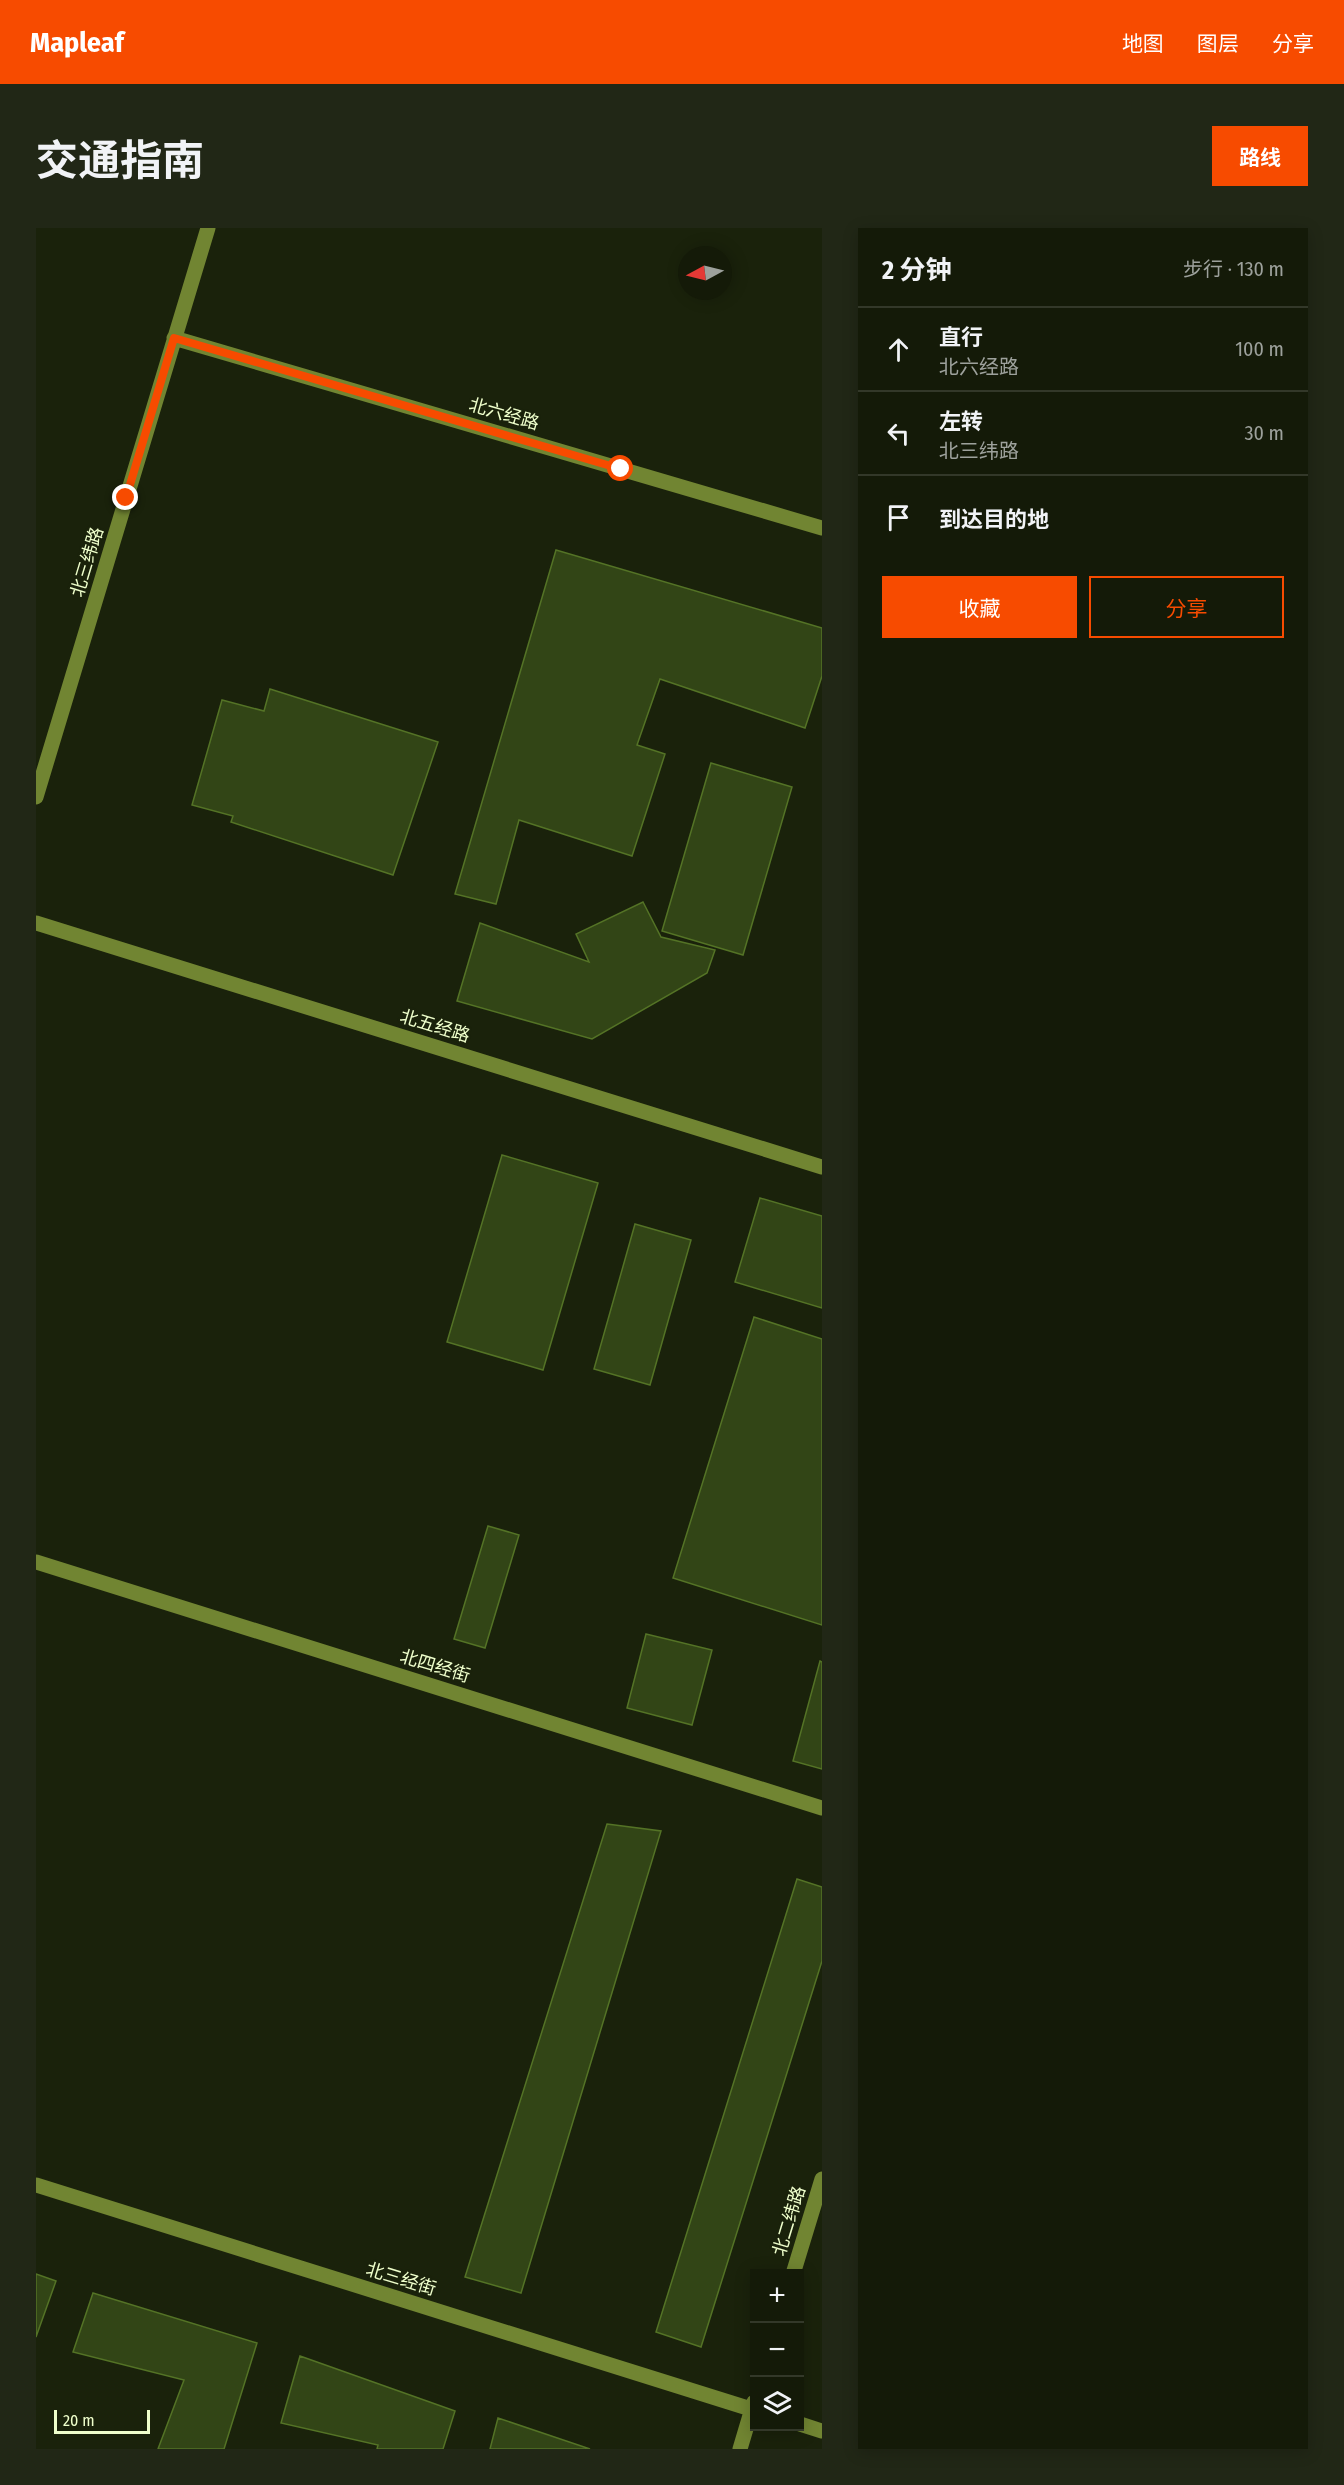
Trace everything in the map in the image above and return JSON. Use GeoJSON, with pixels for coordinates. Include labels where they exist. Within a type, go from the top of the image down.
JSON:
{"type":"FeatureCollection","features":[{"type":"Feature","properties":{"kind":"street","name":"北三纬路"},"geometry":{"type":"LineString","coordinates":[[36,797],[208,228]]}},
{"type":"Feature","properties":{"kind":"street","name":"北六经路"},"geometry":{"type":"LineString","coordinates":[[174,338],[822,528]]}},
{"type":"Feature","properties":{"kind":"street","name":"北五经路"},"geometry":{"type":"LineString","coordinates":[[36,923],[822,1167]]}},
{"type":"Feature","properties":{"kind":"street","name":"北四经街"},"geometry":{"type":"LineString","coordinates":[[36,1562],[822,1808]]}},
{"type":"Feature","properties":{"kind":"street","name":"北二纬路"},"geometry":{"type":"LineString","coordinates":[[795,2269],[822,2179]]}},
{"type":"Feature","properties":{"kind":"street","name":"北三经街"},"geometry":{"type":"LineString","coordinates":[[36,2185],[750,2406]]}},
{"type":"Feature","properties":{"kind":"street"},"geometry":{"type":"LineString","coordinates":[[740,2449],[750,2419]]}},
{"type":"Feature","properties":{"kind":"street"},"geometry":{"type":"LineString","coordinates":[[804,2425],[822,2432]]}},
{"type":"Feature","properties":{"kind":"building"},"geometry":{"type":"Polygon","coordinates":[[[556,550],[822,628],[822,676],[805,728],[660,679],[637,745],[665,754],[632,856],[519,820],[496,904],[455,894],[556,550]]]}},
{"type":"Feature","properties":{"kind":"building"},"geometry":{"type":"Polygon","coordinates":[[[270,689],[438,742],[393,875],[231,822],[233,816],[192,805],[222,700],[264,711],[270,689]]]}},
{"type":"Feature","properties":{"kind":"building"},"geometry":{"type":"Polygon","coordinates":[[[711,763],[792,787],[743,955],[662,931],[711,763]]]}},
{"type":"Feature","properties":{"kind":"building"},"geometry":{"type":"Polygon","coordinates":[[[643,902],[661,937],[715,950],[707,973],[592,1039],[457,1001],[480,923],[589,962],[576,934],[643,902]]]}},
{"type":"Feature","properties":{"kind":"building"},"geometry":{"type":"Polygon","coordinates":[[[502,1155],[598,1183],[543,1370],[447,1342],[502,1155]]]}},
{"type":"Feature","properties":{"kind":"building"},"geometry":{"type":"Polygon","coordinates":[[[760,1198],[822,1216],[822,1308],[735,1282],[760,1198]]]}},
{"type":"Feature","properties":{"kind":"building"},"geometry":{"type":"Polygon","coordinates":[[[635,1224],[691,1240],[650,1385],[594,1369],[635,1224]]]}},
{"type":"Feature","properties":{"kind":"building"},"geometry":{"type":"Polygon","coordinates":[[[754,1317],[822,1339],[822,1625],[673,1578],[754,1317]]]}},
{"type":"Feature","properties":{"kind":"building"},"geometry":{"type":"Polygon","coordinates":[[[488,1526],[519,1535],[485,1648],[454,1639],[488,1526]]]}},
{"type":"Feature","properties":{"kind":"building"},"geometry":{"type":"Polygon","coordinates":[[[646,1634],[712,1650],[692,1725],[627,1708],[646,1634]]]}},
{"type":"Feature","properties":{"kind":"building"},"geometry":{"type":"Polygon","coordinates":[[[820,1661],[822,1662],[822,1769],[793,1761],[820,1661]]]}},
{"type":"Feature","properties":{"kind":"building"},"geometry":{"type":"Polygon","coordinates":[[[607,1824],[661,1831],[521,2293],[465,2277],[607,1824]]]}},
{"type":"Feature","properties":{"kind":"building"},"geometry":{"type":"Polygon","coordinates":[[[797,1879],[822,1887],[822,1961],[701,2347],[656,2332],[797,1879]]]}},
{"type":"Feature","properties":{"kind":"building"},"geometry":{"type":"Polygon","coordinates":[[[36,2274],[56,2281],[36,2337],[36,2274]]]}},
{"type":"Feature","properties":{"kind":"building"},"geometry":{"type":"Polygon","coordinates":[[[93,2293],[257,2343],[224,2449],[158,2449],[184,2380],[73,2352],[93,2293]]]}},
{"type":"Feature","properties":{"kind":"building"},"geometry":{"type":"Polygon","coordinates":[[[300,2356],[455,2411],[443,2449],[377,2449],[378,2445],[281,2423],[300,2356]]]}},
{"type":"Feature","properties":{"kind":"building"},"geometry":{"type":"Polygon","coordinates":[[[498,2418],[590,2449],[490,2449],[498,2418]]]}},
{"type":"Feature","properties":{"kind":"route"},"geometry":{"type":"LineString","coordinates":[[126,498],[174,338],[621,469]]}}]}
